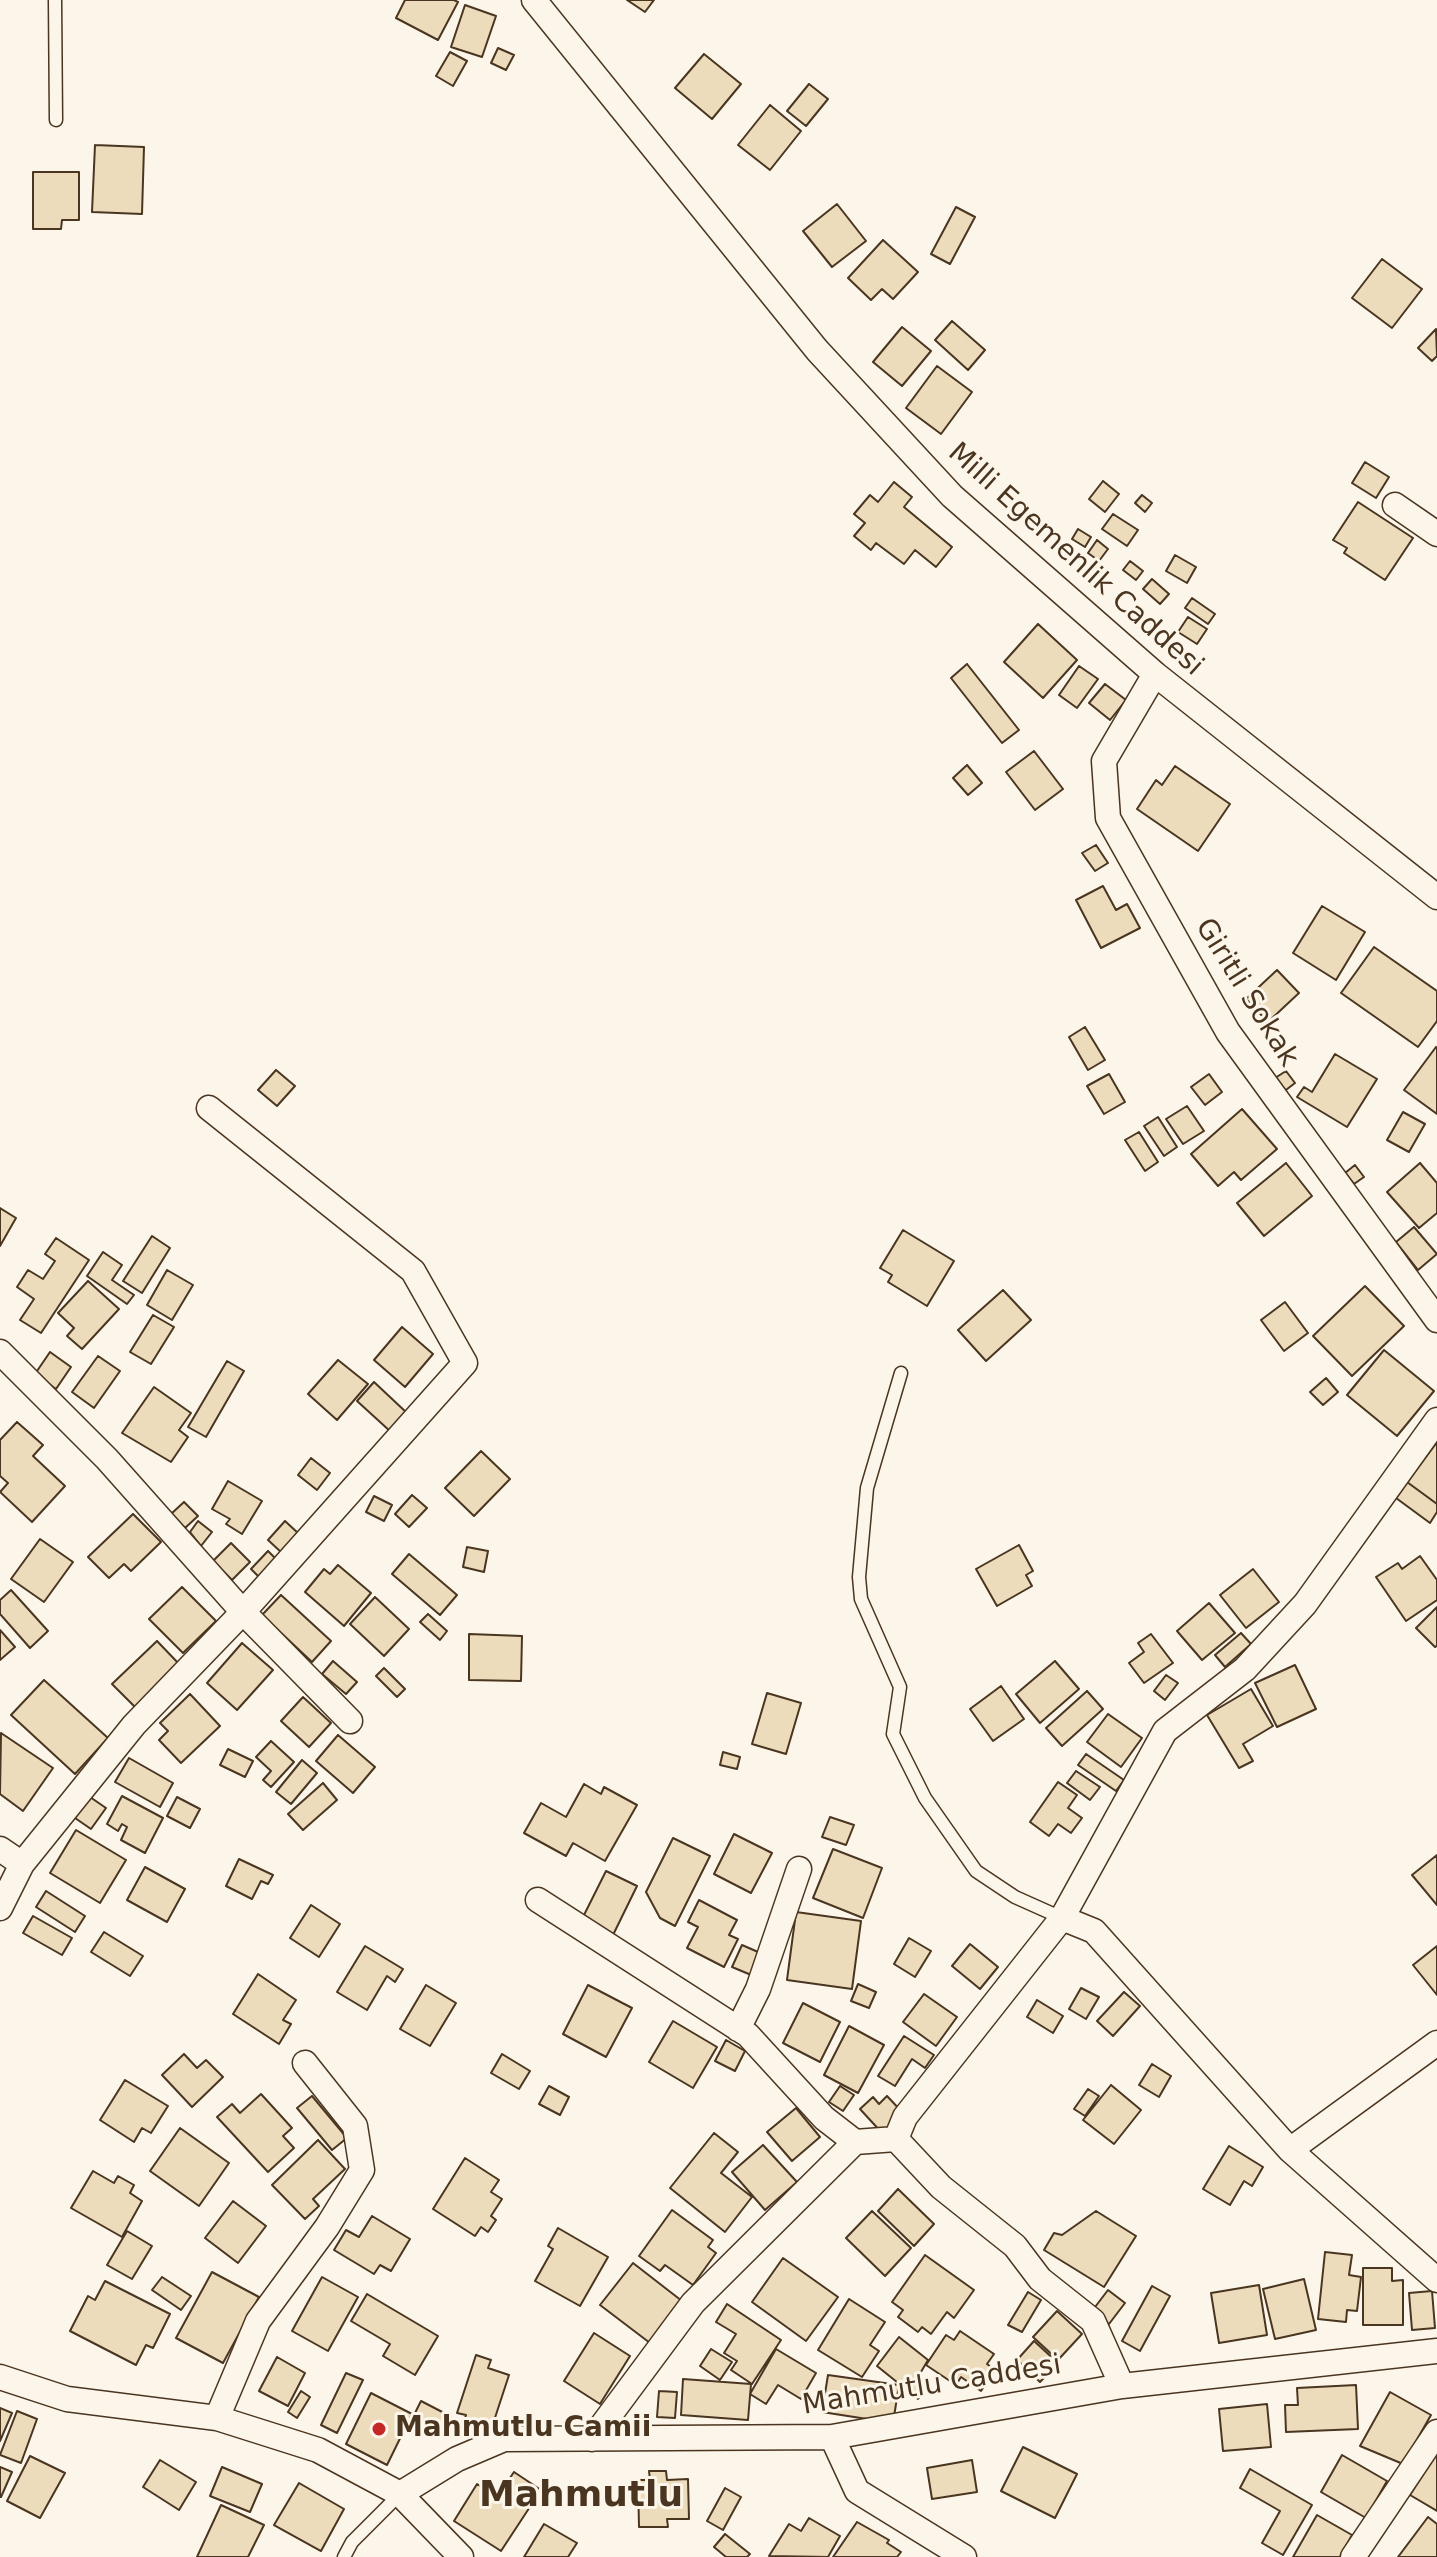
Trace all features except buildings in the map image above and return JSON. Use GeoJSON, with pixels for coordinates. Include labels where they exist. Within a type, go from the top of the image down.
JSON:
{"type":"FeatureCollection","features":[{"type":"Feature","properties":{"kind":"street","name":"Milli Egemenlik Caddesi"},"geometry":{"type":"LineString","coordinates":[[534,0],[817,350],[952,496],[1155,674],[1437,897]]}},
{"type":"Feature","properties":{"kind":"street"},"geometry":{"type":"LineString","coordinates":[[1395,505],[1437,534]]}},
{"type":"Feature","properties":{"kind":"street","name":"Giritli Sokak"},"geometry":{"type":"LineString","coordinates":[[1155,674],[1104,761],[1108,818],[1228,1032],[1437,1320]]}},
{"type":"Feature","properties":{"kind":"street"},"geometry":{"type":"LineString","coordinates":[[0,1908],[22,1864],[134,1725],[243,1612],[465,1363],[413,1271],[209,1108]]}},
{"type":"Feature","properties":{"kind":"street"},"geometry":{"type":"LineString","coordinates":[[0,1352],[107,1459],[243,1612],[350,1721]]}},
{"type":"Feature","properties":{"kind":"street"},"geometry":{"type":"LineString","coordinates":[[896,2139],[905,2117],[1062,1918],[1165,1731],[1245,1669],[1305,1604],[1437,1420]]}},
{"type":"Feature","properties":{"kind":"street"},"geometry":{"type":"LineString","coordinates":[[0,1849],[22,1864]]}},
{"type":"Feature","properties":{"kind":"street"},"geometry":{"type":"LineString","coordinates":[[738,2029],[758,1989],[799,1869]]}},
{"type":"Feature","properties":{"kind":"street"},"geometry":{"type":"LineString","coordinates":[[538,1900],[738,2029],[782,2069],[824,2118],[855,2142]]}},
{"type":"Feature","properties":{"kind":"street"},"geometry":{"type":"LineString","coordinates":[[1062,1918],[1094,1931],[1290,2150],[1437,2280]]}},
{"type":"Feature","properties":{"kind":"street"},"geometry":{"type":"LineString","coordinates":[[1290,2150],[1437,2043]]}},
{"type":"Feature","properties":{"kind":"street"},"geometry":{"type":"LineString","coordinates":[[217,2418],[258,2321],[327,2227],[362,2170],[355,2126],[305,2063]]}},
{"type":"Feature","properties":{"kind":"street"},"geometry":{"type":"LineString","coordinates":[[592,2439],[693,2303],[855,2142],[896,2139]]}},
{"type":"Feature","properties":{"kind":"street"},"geometry":{"type":"LineString","coordinates":[[896,2139],[941,2187],[1015,2246],[1040,2279],[1093,2321],[1122,2386]]}},
{"type":"Feature","properties":{"kind":"street","name":"Mahmutlu Caddesi"},"geometry":{"type":"LineString","coordinates":[[400,2494],[457,2459],[504,2439],[832,2437],[1122,2386],[1437,2351]]}},
{"type":"Feature","properties":{"kind":"street"},"geometry":{"type":"LineString","coordinates":[[0,2377],[67,2399],[217,2418],[318,2450],[400,2494],[461,2557]]}},
{"type":"Feature","properties":{"kind":"street"},"geometry":{"type":"LineString","coordinates":[[1353,2557],[1437,2432]]}},
{"type":"Feature","properties":{"kind":"street"},"geometry":{"type":"LineString","coordinates":[[832,2437],[857,2491],[964,2557]]}},
{"type":"Feature","properties":{"kind":"lane"},"geometry":{"type":"LineString","coordinates":[[55,0],[56,120]]}},
{"type":"Feature","properties":{"kind":"lane"},"geometry":{"type":"LineString","coordinates":[[901,1373],[867,1488],[859,1577],[861,1599],[900,1687],[893,1734],[925,1798],[976,1871],[1015,1897],[1062,1918]]}},
{"type":"Feature","properties":{"kind":"lane"},"geometry":{"type":"LineString","coordinates":[[344,2557],[352,2542],[400,2494]]}},
{"type":"Feature","properties":{"kind":"place","name":"Mahmutlu Camii"},"geometry":{"type":"Point","coordinates":[379,2429]}},
{"type":"Feature","properties":{"kind":"district","name":"Mahmutlu"},"geometry":{"type":"Point","coordinates":[581,2497]}}]}
